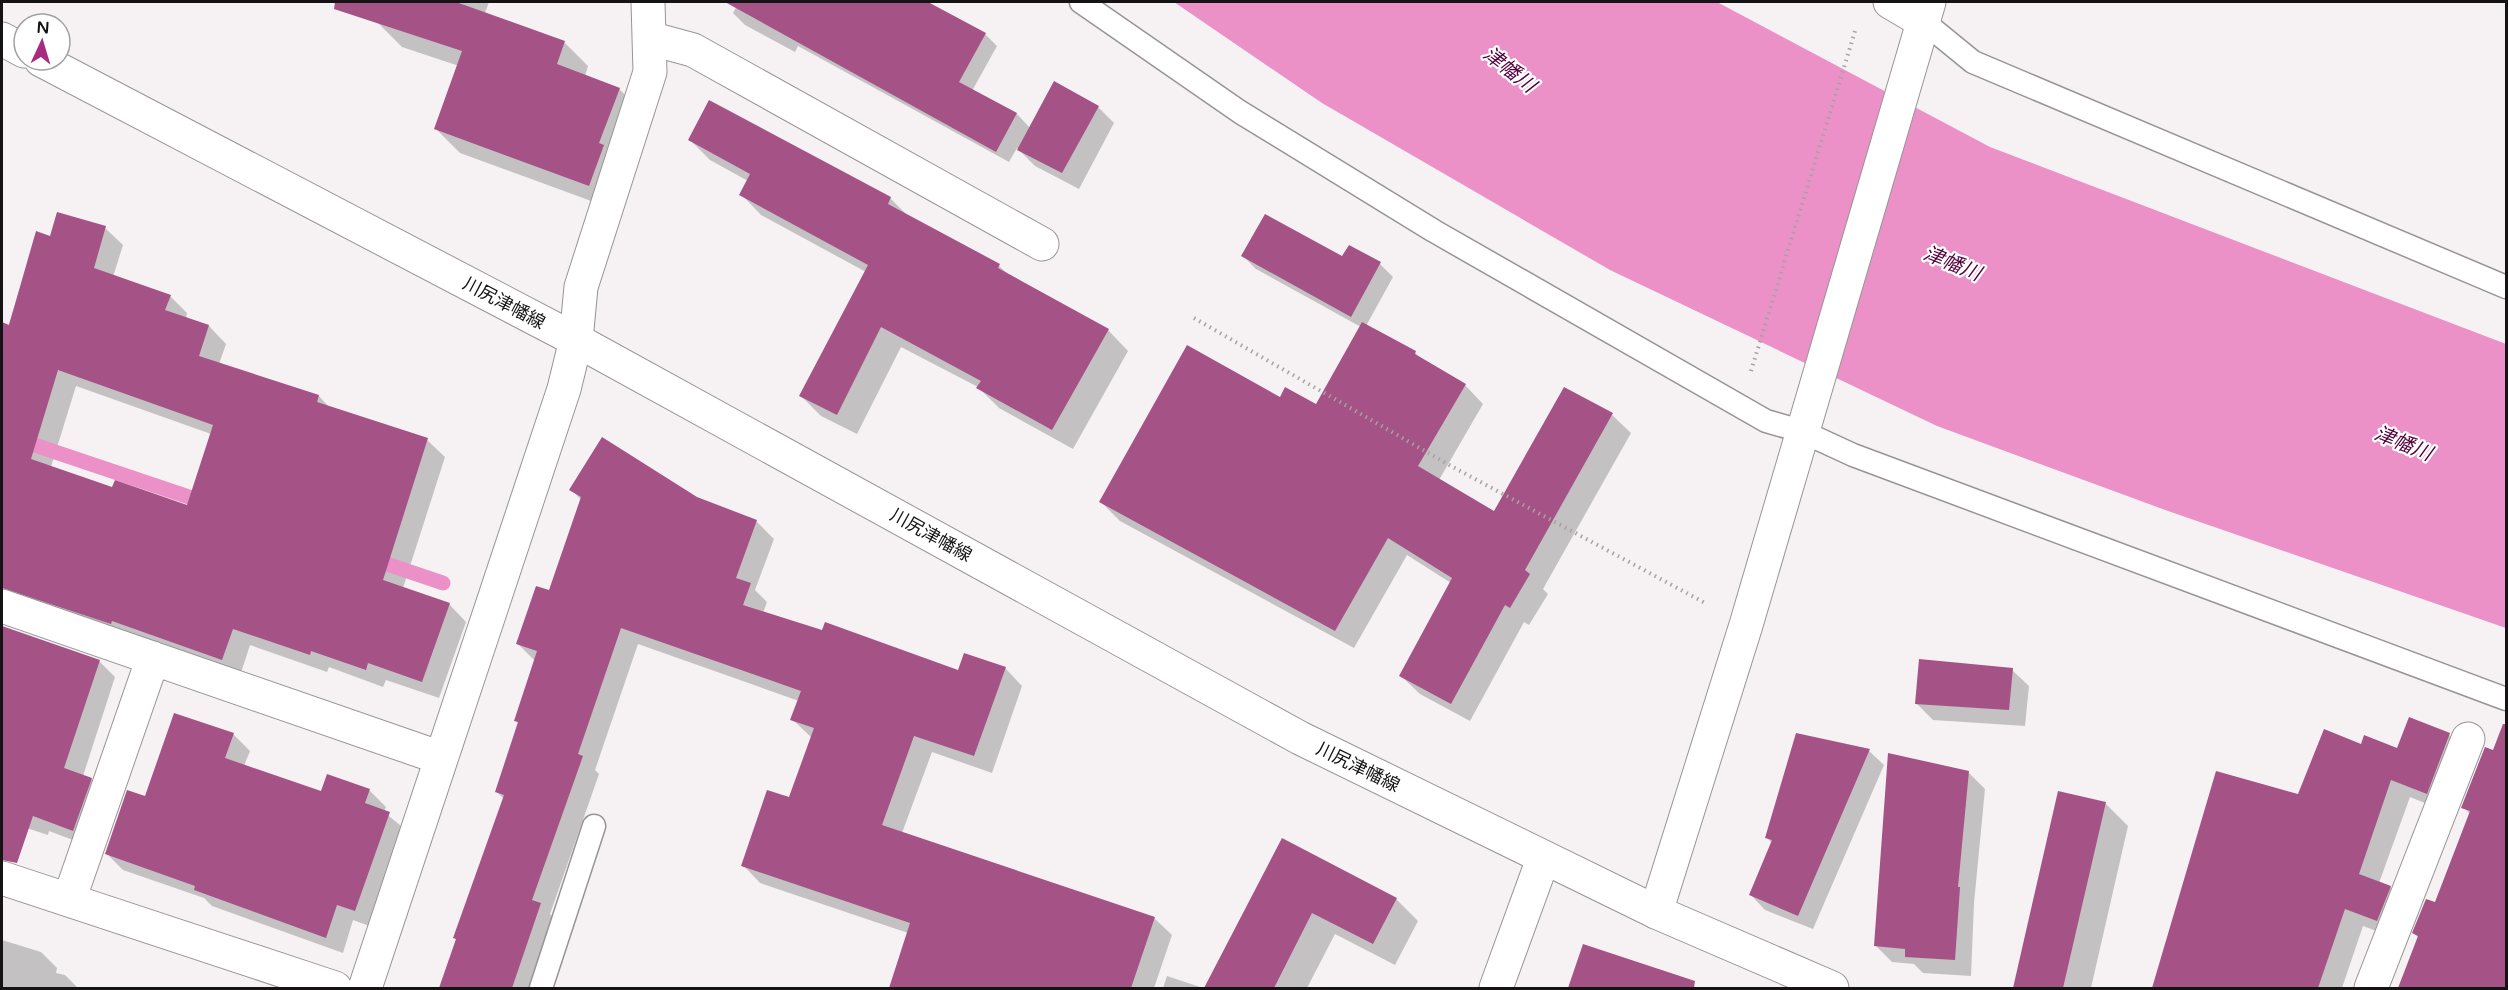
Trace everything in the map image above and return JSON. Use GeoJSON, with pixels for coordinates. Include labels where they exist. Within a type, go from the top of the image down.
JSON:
{"type":"FeatureCollection","features":[{"type":"Feature","properties":{"kind":"street"},"geometry":{"type":"LineString","coordinates":[[365,988],[564,389],[576,340],[581,287],[650,72],[648,2]]}},
{"type":"Feature","properties":{"kind":"street"},"geometry":{"type":"LineString","coordinates":[[1656,912],[1746,625],[1803,424],[1926,12],[1890,2]]}},
{"type":"Feature","properties":{"kind":"street"},"geometry":{"type":"LineString","coordinates":[[649,38],[693,50],[1042,244]]}},
{"type":"Feature","properties":{"kind":"street","name":"川尻津幡線"},"geometry":{"type":"LineString","coordinates":[[64,72],[576,340],[1300,738],[1543,859],[1656,912],[1832,988]]}},
{"type":"Feature","properties":{"kind":"street"},"geometry":{"type":"LineString","coordinates":[[2,606],[441,758]]}},
{"type":"Feature","properties":{"kind":"street"},"geometry":{"type":"LineString","coordinates":[[69,900],[153,658]]}},
{"type":"Feature","properties":{"kind":"street"},"geometry":{"type":"LineString","coordinates":[[2371,988],[2468,739]]}},
{"type":"Feature","properties":{"kind":"street"},"geometry":{"type":"LineString","coordinates":[[1496,988],[1543,859]]}},
{"type":"Feature","properties":{"kind":"street"},"geometry":{"type":"LineString","coordinates":[[2,878],[336,988]]}},
{"type":"Feature","properties":{"kind":"lane"},"geometry":{"type":"LineString","coordinates":[[1081,2],[1240,112],[1434,231],[1766,421],[1803,424],[1853,455],[2506,699]]}},
{"type":"Feature","properties":{"kind":"lane"},"geometry":{"type":"LineString","coordinates":[[1926,12],[1973,62],[2506,287]]}},
{"type":"Feature","properties":{"kind":"lane"},"geometry":{"type":"LineString","coordinates":[[541,988],[594,826]]}},
{"type":"Feature","properties":{"kind":"path"},"geometry":{"type":"LineString","coordinates":[[1747,382],[1857,25]]}},
{"type":"Feature","properties":{"kind":"path"},"geometry":{"type":"LineString","coordinates":[[1194,318],[1451,466],[1746,625]]}},
{"type":"Feature","properties":{"kind":"water","name":"津幡川"},"geometry":{"type":"Polygon","coordinates":[[[1174,2],[1717,2],[1990,147],[2506,344],[2506,628],[2168,511],[1937,426],[1610,270],[1322,103],[1174,2]]]}},
{"type":"Feature","properties":{"kind":"building"},"geometry":{"type":"Polygon","coordinates":[[[335,2],[456,2],[565,41],[557,64],[620,88],[599,143],[604,145],[589,186],[434,129],[462,51],[334,9],[335,2]]]}},
{"type":"Feature","properties":{"kind":"building"},"geometry":{"type":"Polygon","coordinates":[[[725,2],[928,2],[986,33],[959,82],[1017,113],[996,152],[725,2]]]}},
{"type":"Feature","properties":{"kind":"building"},"geometry":{"type":"Polygon","coordinates":[[[1054,81],[1099,106],[1062,173],[1017,150],[1054,81]]]}},
{"type":"Feature","properties":{"kind":"building"},"geometry":{"type":"Polygon","coordinates":[[[709,100],[891,197],[888,204],[1000,264],[998,268],[1109,329],[1052,430],[976,388],[981,381],[881,327],[837,415],[799,396],[868,265],[739,195],[750,174],[688,140],[709,100]]]}},
{"type":"Feature","properties":{"kind":"building"},"geometry":{"type":"Polygon","coordinates":[[[57,212],[106,226],[94,268],[171,295],[165,310],[209,325],[199,356],[319,395],[317,402],[428,438],[383,580],[450,603],[422,682],[368,663],[366,670],[311,651],[310,655],[233,629],[222,660],[112,621],[111,624],[2,588],[2,322],[9,325],[36,231],[50,236],[57,212]],[[58,370],[31,459],[112,487],[115,480],[187,505],[213,425],[58,370]]]}},
{"type":"Feature","properties":{"kind":"building"},"geometry":{"type":"Polygon","coordinates":[[[1265,214],[1342,256],[1349,245],[1381,262],[1351,317],[1241,256],[1265,214]]]}},
{"type":"Feature","properties":{"kind":"building"},"geometry":{"type":"Polygon","coordinates":[[[1362,322],[1416,351],[1415,354],[1466,384],[1418,466],[1494,511],[1564,387],[1613,413],[1525,570],[1530,574],[1510,608],[1505,605],[1451,704],[1399,676],[1452,578],[1388,538],[1335,631],[1099,502],[1187,345],[1280,397],[1285,387],[1316,404],[1362,322]]]}},
{"type":"Feature","properties":{"kind":"building"},"geometry":{"type":"Polygon","coordinates":[[[602,437],[697,497],[757,520],[736,578],[751,583],[743,605],[822,630],[825,622],[958,670],[964,653],[1006,667],[974,756],[914,736],[882,825],[1155,917],[1131,988],[889,988],[910,923],[741,866],[767,790],[789,797],[814,728],[790,720],[801,691],[621,628],[578,754],[583,756],[532,900],[541,903],[512,988],[439,988],[456,939],[453,938],[504,795],[495,792],[518,722],[514,721],[537,651],[516,644],[536,586],[549,590],[581,497],[569,490],[602,437]]]}},
{"type":"Feature","properties":{"kind":"building"},"geometry":{"type":"Polygon","coordinates":[[[2,626],[100,660],[64,768],[92,778],[73,831],[33,816],[17,863],[2,860],[2,626]]]}},
{"type":"Feature","properties":{"kind":"building"},"geometry":{"type":"Polygon","coordinates":[[[1919,659],[2013,668],[2009,710],[1915,704],[1919,659]]]}},
{"type":"Feature","properties":{"kind":"building"},"geometry":{"type":"Polygon","coordinates":[[[174,713],[234,733],[225,758],[321,791],[327,774],[370,789],[365,803],[390,812],[355,911],[337,905],[326,938],[194,890],[195,886],[105,854],[127,790],[145,796],[174,713]]]}},
{"type":"Feature","properties":{"kind":"building"},"geometry":{"type":"Polygon","coordinates":[[[2409,717],[2450,733],[2427,794],[2391,780],[2359,874],[2391,886],[2377,921],[2345,909],[2318,988],[2152,988],[2216,771],[2298,794],[2324,729],[2361,744],[2364,735],[2397,748],[2409,717]]]}},
{"type":"Feature","properties":{"kind":"building"},"geometry":{"type":"Polygon","coordinates":[[[2503,724],[2506,724],[2506,988],[2398,988],[2418,936],[2412,933],[2426,899],[2435,902],[2470,811],[2461,808],[2485,747],[2493,750],[2503,724]]]}},
{"type":"Feature","properties":{"kind":"building"},"geometry":{"type":"Polygon","coordinates":[[[1796,733],[1870,749],[1798,916],[1749,895],[1772,840],[1765,838],[1796,733]]]}},
{"type":"Feature","properties":{"kind":"building"},"geometry":{"type":"Polygon","coordinates":[[[1888,753],[1969,771],[1958,887],[1960,887],[1955,960],[1905,957],[1905,949],[1874,946],[1888,753]]]}},
{"type":"Feature","properties":{"kind":"building"},"geometry":{"type":"Polygon","coordinates":[[[2058,791],[2106,802],[2063,988],[2013,988],[2058,791]]]}},
{"type":"Feature","properties":{"kind":"building"},"geometry":{"type":"Polygon","coordinates":[[[1282,838],[1397,898],[1373,944],[1312,913],[1274,988],[1204,988],[1282,838]]]}},
{"type":"Feature","properties":{"kind":"building"},"geometry":{"type":"Polygon","coordinates":[[[1583,944],[1695,981],[1694,988],[1568,988],[1583,944]]]}},
{"type":"Feature","properties":{"kind":"waterway"},"geometry":{"type":"LineString","coordinates":[[2,434],[207,503]]}},
{"type":"Feature","properties":{"kind":"waterway"},"geometry":{"type":"LineString","coordinates":[[369,558],[443,583]]}}]}
